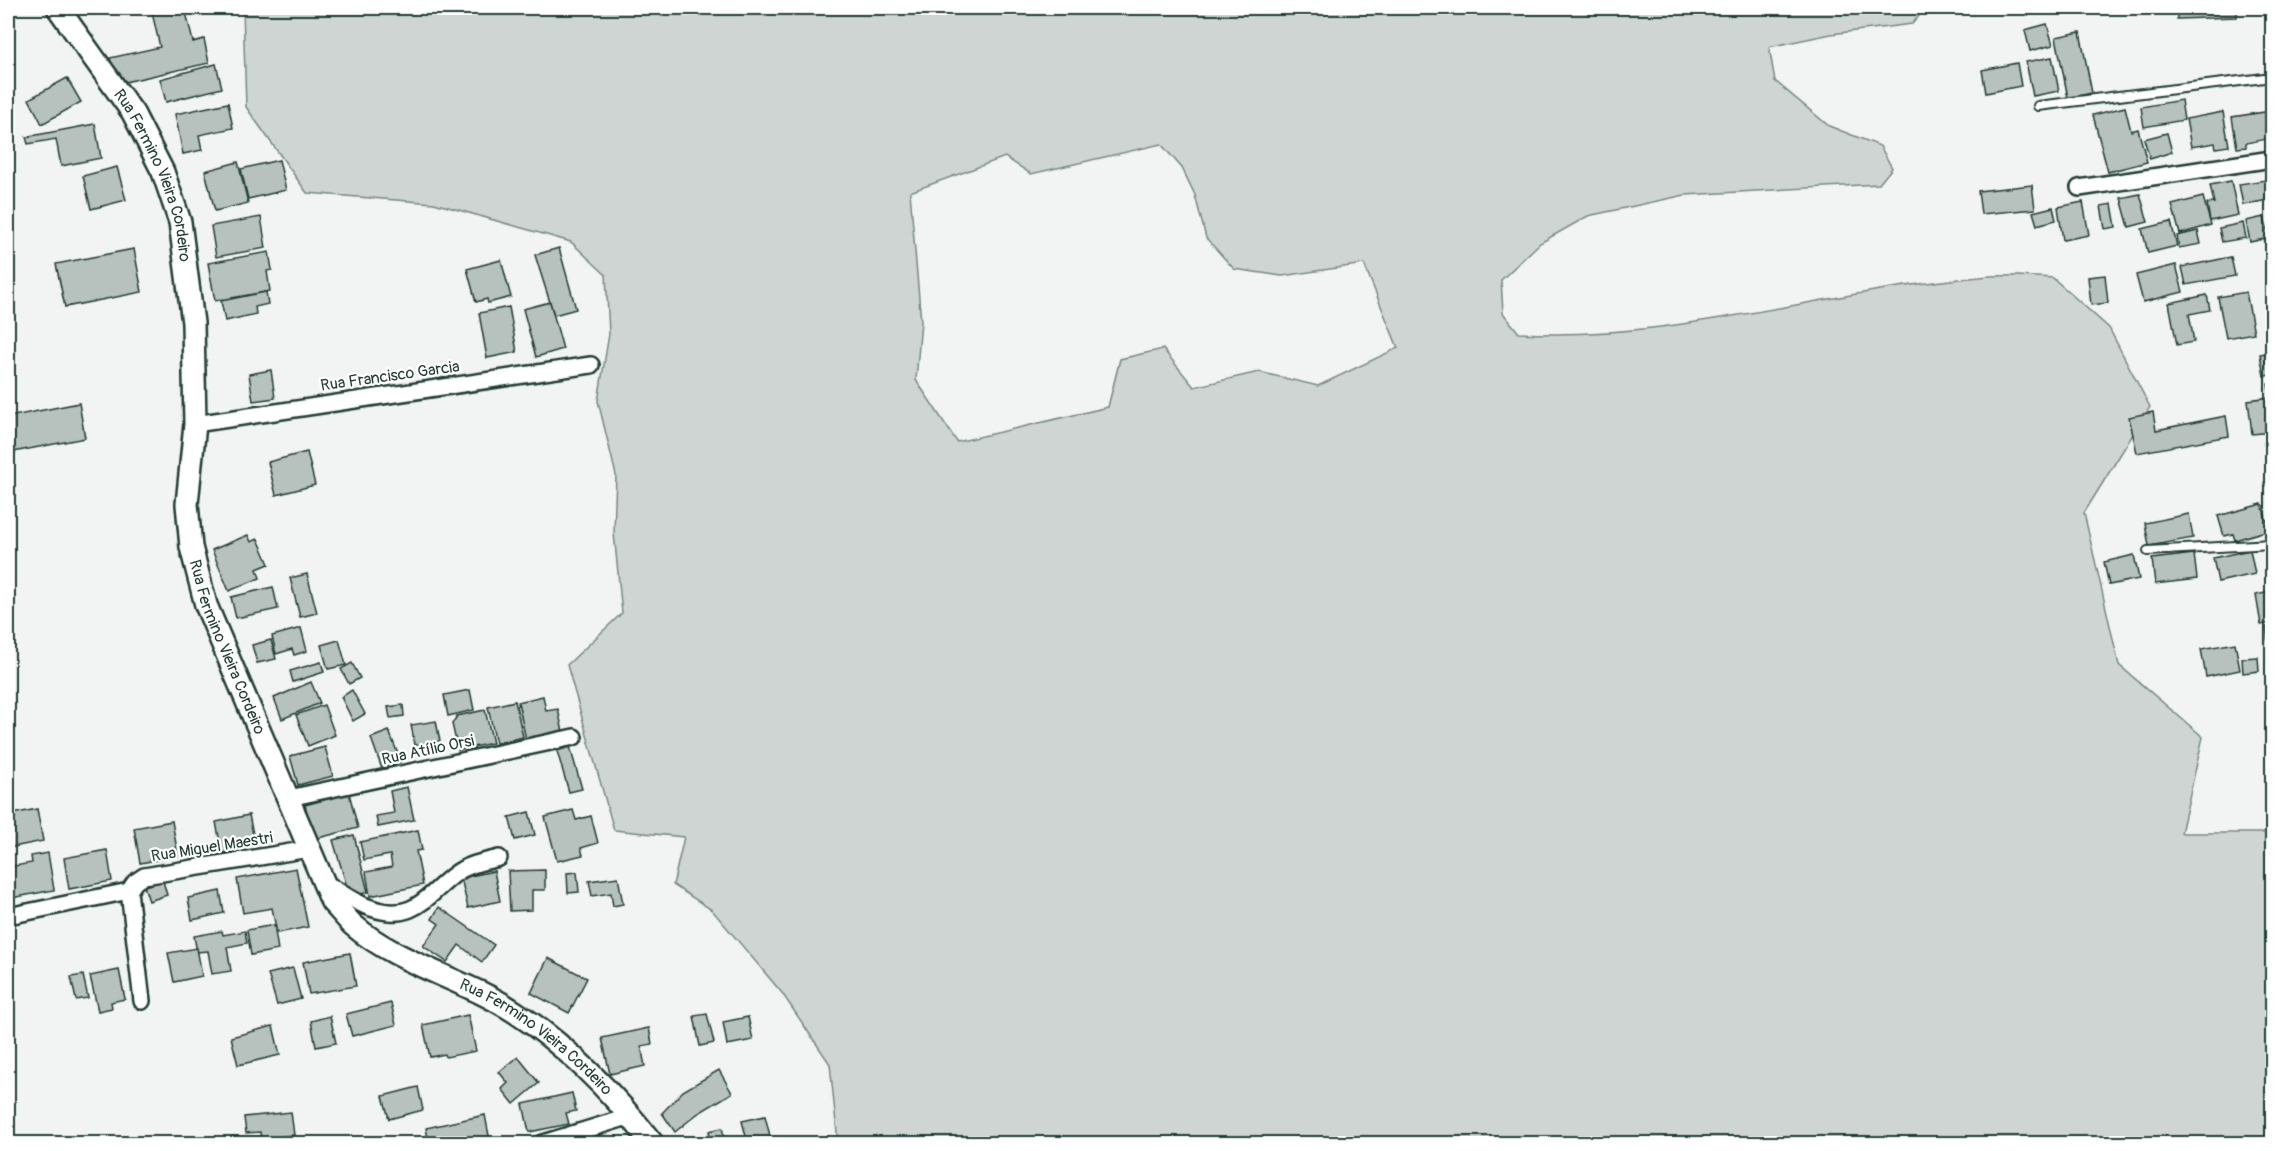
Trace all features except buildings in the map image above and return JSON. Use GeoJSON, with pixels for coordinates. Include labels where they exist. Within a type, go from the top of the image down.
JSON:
{"type":"FeatureCollection","features":[{"type":"Feature","properties":{"kind":"street","name":"Rua Fermino Vieira Cordeiro"},"geometry":{"type":"LineString","coordinates":[[58,8],[133,113],[164,172],[180,222],[193,323],[195,424],[187,504],[191,546],[206,605],[332,902],[354,926],[384,946],[513,1011],[598,1079],[653,1143]]}},
{"type":"Feature","properties":{"kind":"street"},"geometry":{"type":"LineString","coordinates":[[2079,188],[2272,159]]}},
{"type":"Feature","properties":{"kind":"street","name":"Rua Francisco Garcia"},"geometry":{"type":"LineString","coordinates":[[195,424],[591,365]]}},
{"type":"Feature","properties":{"kind":"street","name":"Rua Atílio Orsi"},"geometry":{"type":"LineString","coordinates":[[289,798],[574,737]]}},
{"type":"Feature","properties":{"kind":"street","name":"Rua Miguel Maestri"},"geometry":{"type":"LineString","coordinates":[[129,891],[135,882],[144,876],[309,849]]}},
{"type":"Feature","properties":{"kind":"street"},"geometry":{"type":"LineString","coordinates":[[323,882],[371,908],[399,912],[427,901],[456,873],[469,866],[499,858]]}},
{"type":"Feature","properties":{"kind":"street"},"geometry":{"type":"LineString","coordinates":[[13,915],[129,891],[142,1001]]}},
{"type":"Feature","properties":{"kind":"street"},"geometry":{"type":"LineString","coordinates":[[540,1143],[632,1116]]}},
{"type":"Feature","properties":{"kind":"lane"},"geometry":{"type":"LineString","coordinates":[[2038,106],[2272,77]]}},
{"type":"Feature","properties":{"kind":"lane"},"geometry":{"type":"LineString","coordinates":[[2148,552],[2272,544]]}},
{"type":"Feature","properties":{"kind":"shaded area"},"geometry":{"type":"Polygon","coordinates":[[[243,8],[1926,8],[1912,24],[1831,34],[1769,47],[1775,81],[1829,126],[1880,146],[1892,168],[1879,184],[1685,195],[1588,216],[1540,243],[1501,280],[1503,313],[1519,333],[1577,334],[1635,330],[1693,323],[1865,292],[1989,276],[2007,276],[2053,278],[2109,328],[2150,407],[2084,513],[2119,665],[2203,737],[2181,833],[2272,833],[2272,1143],[838,1143],[830,1064],[782,993],[712,910],[673,885],[684,837],[614,830],[567,665],[622,613],[614,533],[616,475],[598,401],[609,334],[606,275],[571,242],[434,203],[307,193],[246,107],[243,8]],[[1161,144],[1031,174],[1005,157],[910,192],[921,322],[916,380],[957,442],[1108,407],[1120,359],[1163,349],[1194,387],[1259,372],[1318,386],[1398,348],[1364,264],[1282,276],[1234,269],[1206,238],[1195,195],[1182,168],[1161,144]]]}}]}
